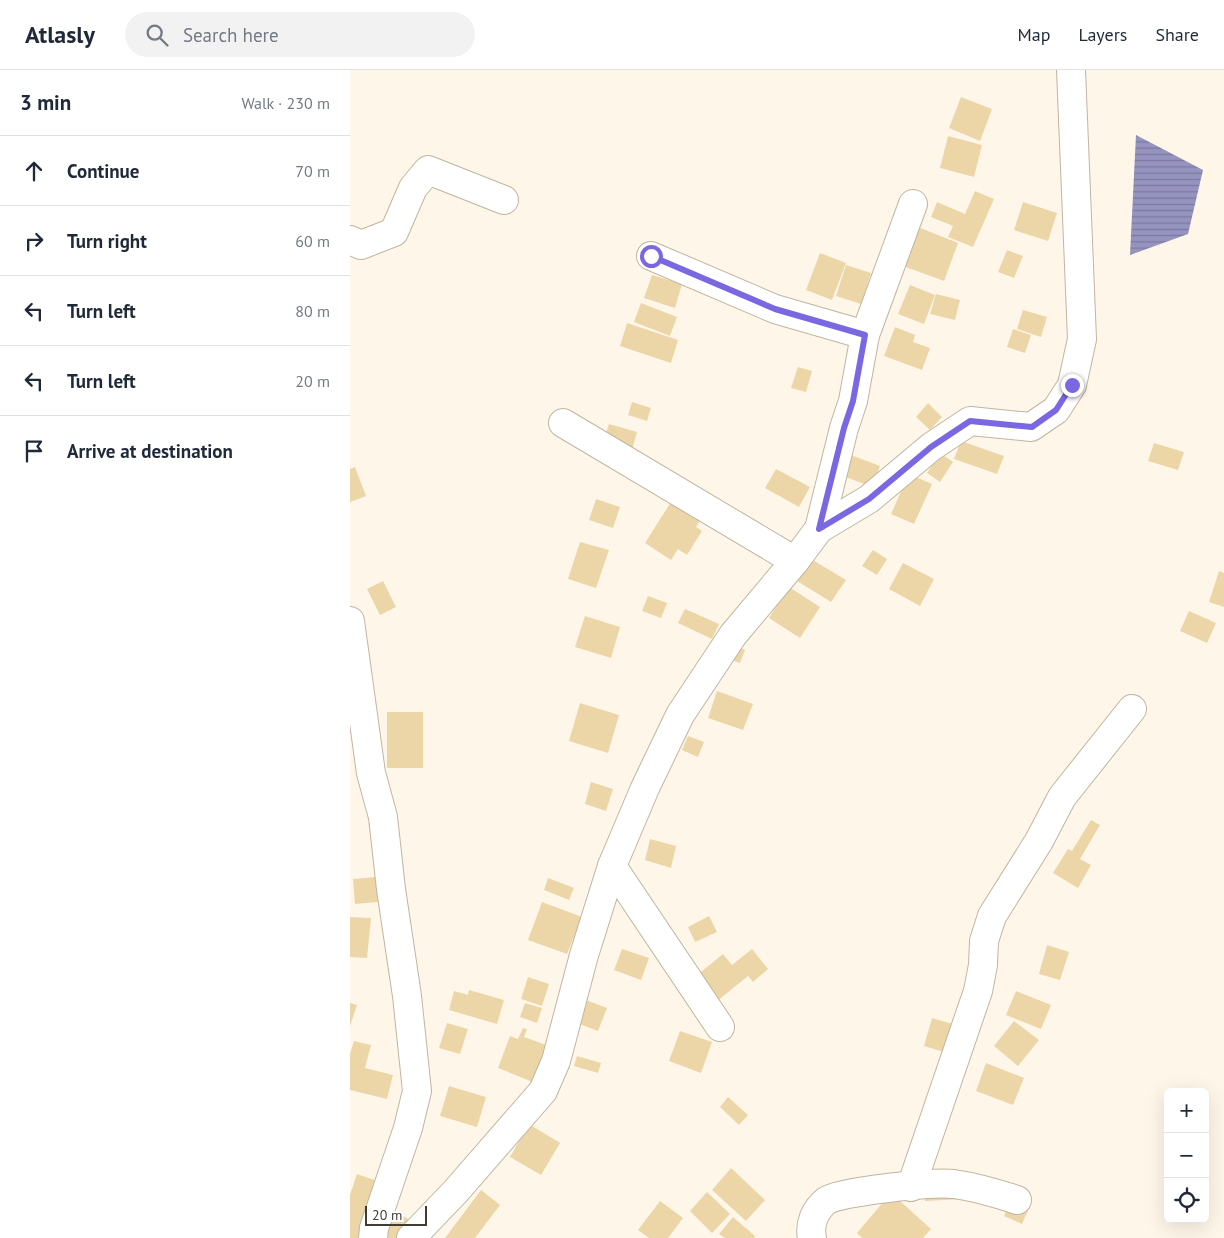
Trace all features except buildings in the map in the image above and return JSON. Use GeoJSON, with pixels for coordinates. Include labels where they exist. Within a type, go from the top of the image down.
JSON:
{"type":"FeatureCollection","features":[{"type":"Feature","properties":{"kind":"street"},"geometry":{"type":"LineString","coordinates":[[411,1238],[456,1191],[543,1090],[556,1062],[584,955],[612,866],[645,788],[680,715],[733,635],[795,561],[819,529],[869,499],[931,447],[970,421],[1032,427],[1056,410],[1072,385],[1082,339],[1071,70]]}},
{"type":"Feature","properties":{"kind":"street"},"geometry":{"type":"LineString","coordinates":[[350,240],[361,245],[394,232],[414,188],[428,170],[504,200]]}},
{"type":"Feature","properties":{"kind":"street"},"geometry":{"type":"LineString","coordinates":[[819,529],[844,428],[853,401],[865,335],[913,204]]}},
{"type":"Feature","properties":{"kind":"street"},"geometry":{"type":"LineString","coordinates":[[651,256],[775,309],[865,335]]}},
{"type":"Feature","properties":{"kind":"street"},"geometry":{"type":"LineString","coordinates":[[563,423],[795,561]]}},
{"type":"Feature","properties":{"kind":"street"},"geometry":{"type":"LineString","coordinates":[[350,621],[371,773],[383,817],[390,889],[407,996],[417,1091],[408,1128],[374,1228],[373,1238]]}},
{"type":"Feature","properties":{"kind":"street"},"geometry":{"type":"LineString","coordinates":[[911,1187],[978,991],[984,940],[992,916],[1039,840],[1062,798],[1132,709]]}},
{"type":"Feature","properties":{"kind":"street"},"geometry":{"type":"LineString","coordinates":[[612,866],[720,1027]]}},
{"type":"Feature","properties":{"kind":"street"},"geometry":{"type":"LineString","coordinates":[[812,1238],[810,1230],[816,1210],[827,1200],[837,1196],[876,1189],[951,1184],[993,1192],[1017,1200]]}},
{"type":"Feature","properties":{"kind":"water"},"geometry":{"type":"Polygon","coordinates":[[[1136,135],[1203,170],[1188,234],[1130,255],[1136,135]]]}},
{"type":"Feature","properties":{"kind":"route"},"geometry":{"type":"LineString","coordinates":[[651,256],[775,309],[865,335],[853,401],[844,428],[819,529],[869,499],[931,447],[970,421],[1032,427],[1056,410],[1072,385]]}}]}
